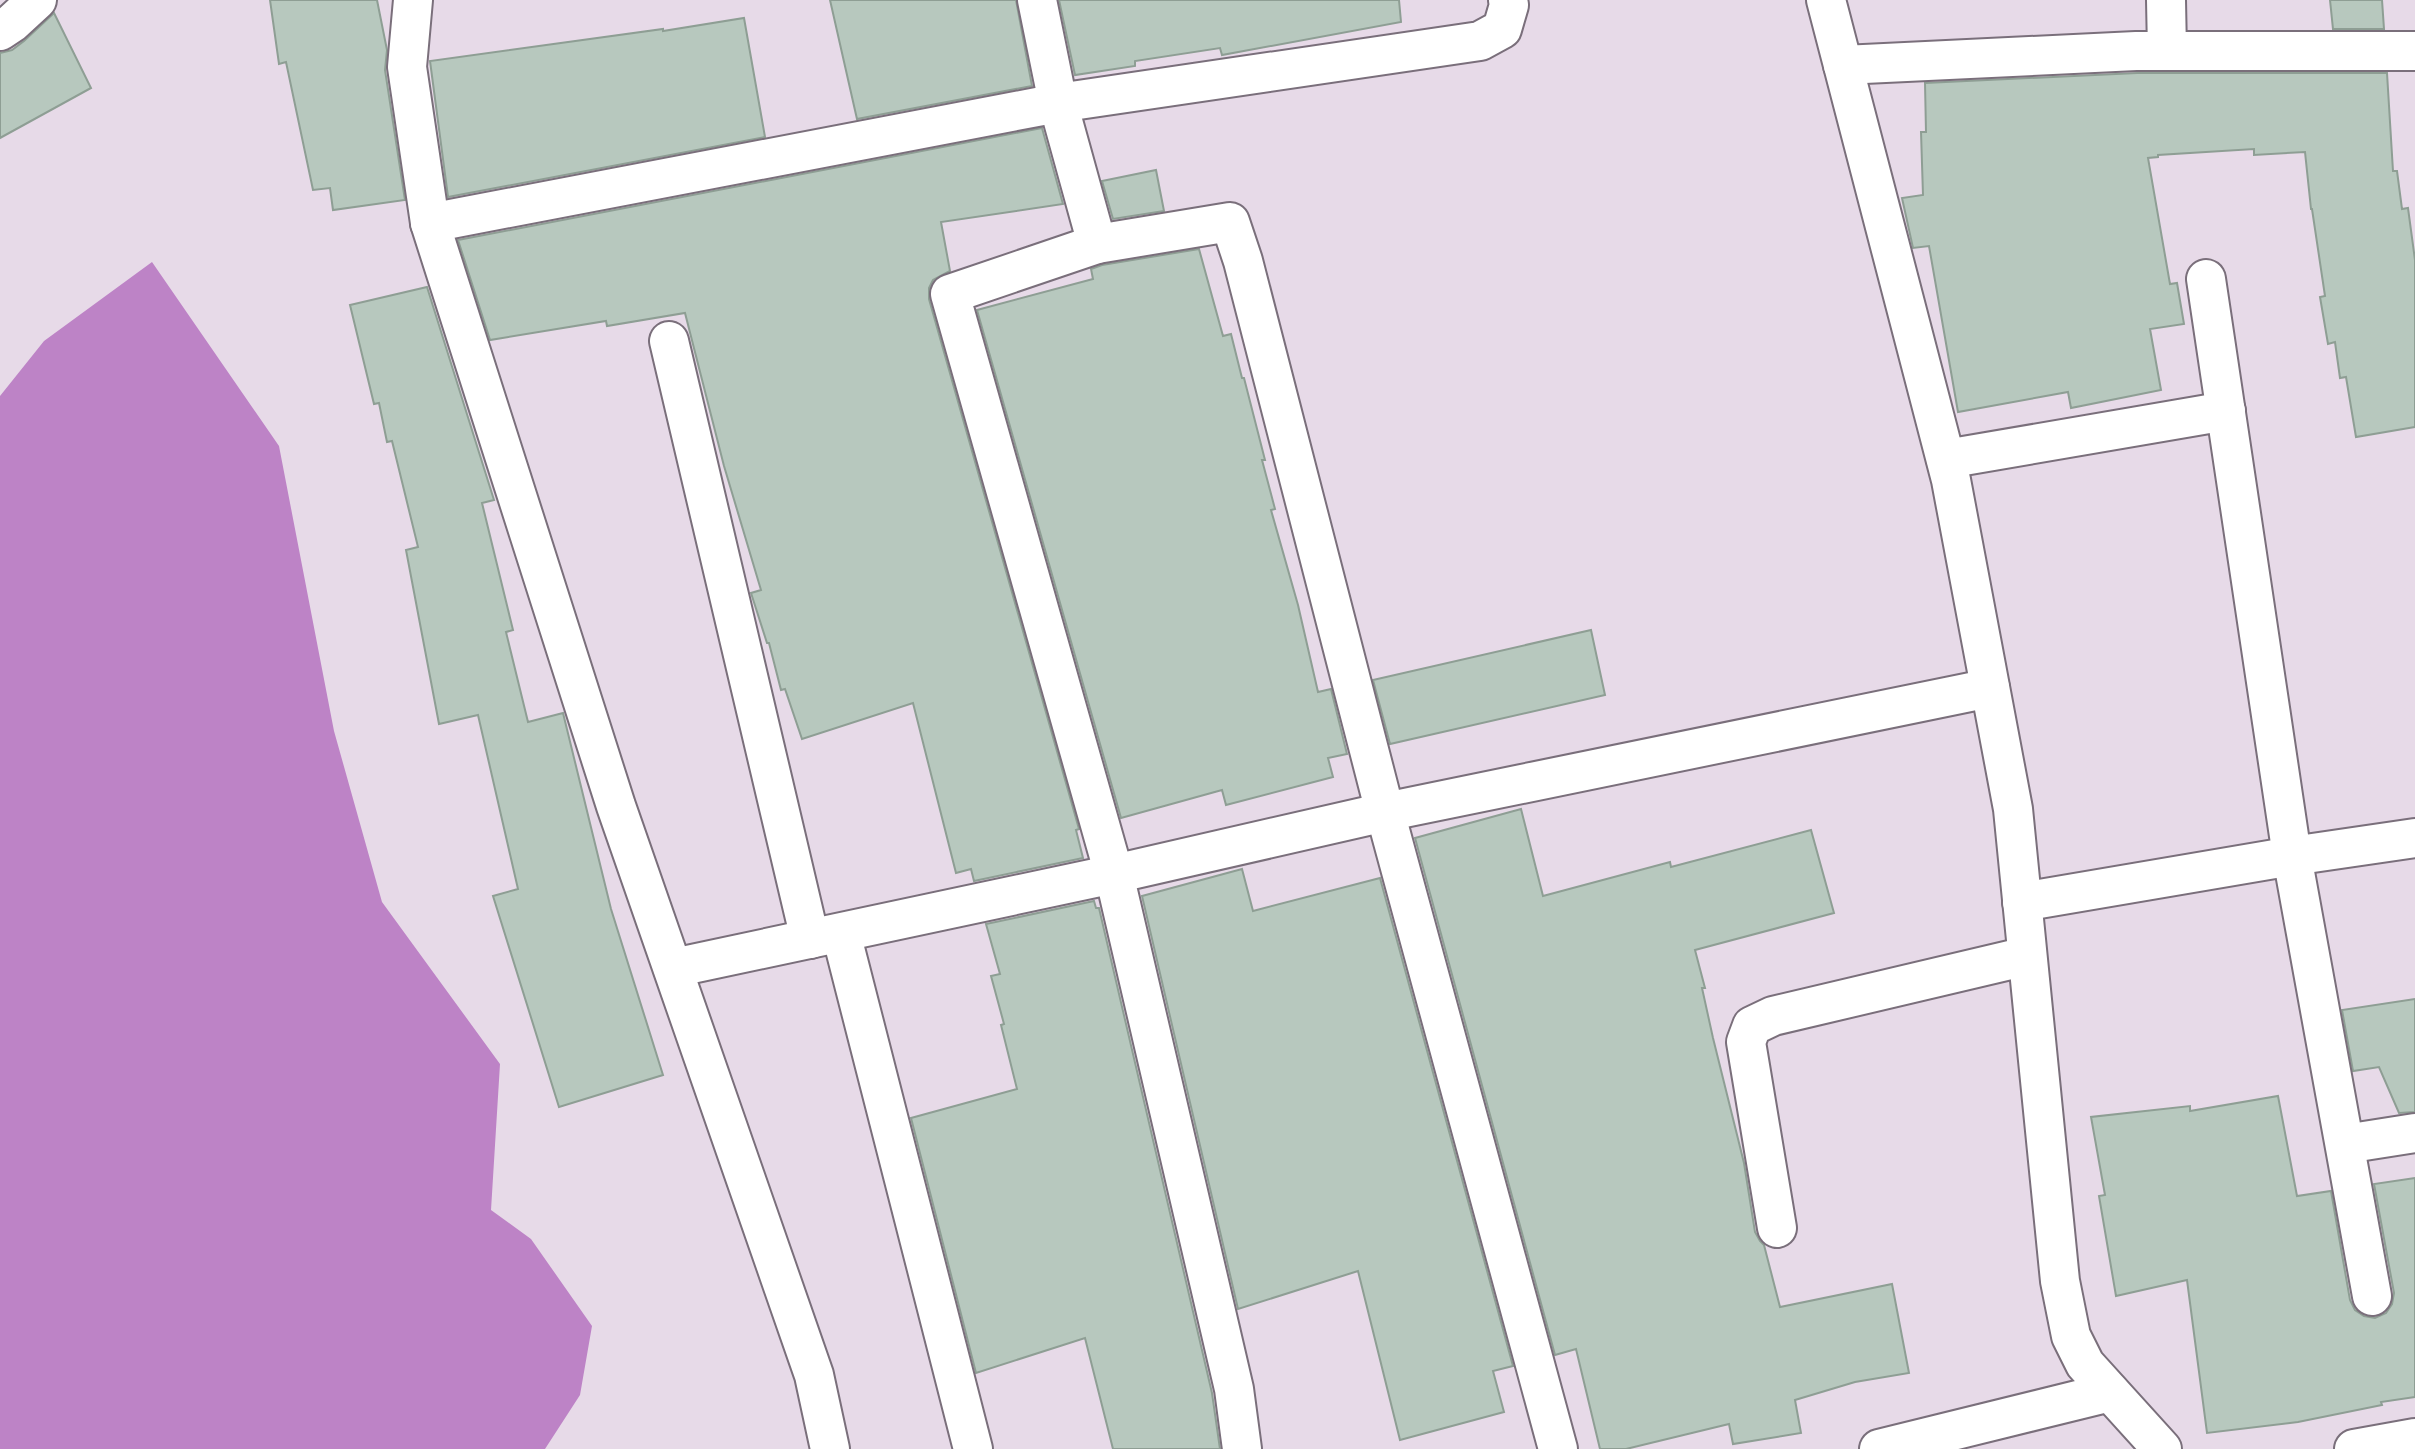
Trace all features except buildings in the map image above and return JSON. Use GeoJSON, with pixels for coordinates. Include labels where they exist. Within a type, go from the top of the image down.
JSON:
{"type":"FeatureCollection","features":[{"type":"Feature","properties":{"kind":"street"},"geometry":{"type":"LineString","coordinates":[[0,31],[37,0]]}},
{"type":"Feature","properties":{"kind":"street"},"geometry":{"type":"LineString","coordinates":[[413,0],[407,67],[430,223],[616,806],[814,1376],[830,1449]]}},
{"type":"Feature","properties":{"kind":"street"},"geometry":{"type":"LineString","coordinates":[[1037,0],[1058,103],[1097,244]]}},
{"type":"Feature","properties":{"kind":"street"},"geometry":{"type":"LineString","coordinates":[[430,223],[1058,103],[1480,41],[1502,29],[1508,0]]}},
{"type":"Feature","properties":{"kind":"street"},"geometry":{"type":"LineString","coordinates":[[1826,0],[1946,459],[2013,809],[2060,1281],[2071,1336],[2085,1364],[2162,1449]]}},
{"type":"Feature","properties":{"kind":"street"},"geometry":{"type":"LineString","coordinates":[[2166,0],[2167,51]]}},
{"type":"Feature","properties":{"kind":"street"},"geometry":{"type":"LineString","coordinates":[[1843,65],[2167,51],[2415,51]]}},
{"type":"Feature","properties":{"kind":"street"},"geometry":{"type":"LineString","coordinates":[[1242,1449],[1234,1389],[1114,874],[950,294],[1097,244],[1230,222],[1385,812],[1558,1449]]}},
{"type":"Feature","properties":{"kind":"street"},"geometry":{"type":"LineString","coordinates":[[2206,279],[2292,856],[2372,1296]]}},
{"type":"Feature","properties":{"kind":"street"},"geometry":{"type":"LineString","coordinates":[[669,341],[825,936],[973,1449]]}},
{"type":"Feature","properties":{"kind":"street"},"geometry":{"type":"LineString","coordinates":[[1946,459],[2225,411]]}},
{"type":"Feature","properties":{"kind":"street"},"geometry":{"type":"LineString","coordinates":[[673,968],[1114,874],[1385,812],[1990,688]]}},
{"type":"Feature","properties":{"kind":"street"},"geometry":{"type":"LineString","coordinates":[[2022,902],[2415,838]]}},
{"type":"Feature","properties":{"kind":"street"},"geometry":{"type":"LineString","coordinates":[[1777,1228],[1746,1042],[1752,1026],[1773,1016],[2027,956]]}},
{"type":"Feature","properties":{"kind":"street"},"geometry":{"type":"LineString","coordinates":[[2345,1144],[2415,1133]]}},
{"type":"Feature","properties":{"kind":"street"},"geometry":{"type":"LineString","coordinates":[[1879,1449],[2110,1392]]}},
{"type":"Feature","properties":{"kind":"street"},"geometry":{"type":"LineString","coordinates":[[2354,1449],[2415,1438]]}},
{"type":"Feature","properties":{"kind":"shaded area"},"geometry":{"type":"Polygon","coordinates":[[[152,262],[279,446],[334,731],[382,902],[500,1064],[491,1210],[531,1239],[592,1326],[580,1395],[545,1449],[0,1449],[0,396],[44,341],[152,262]]]}}]}
